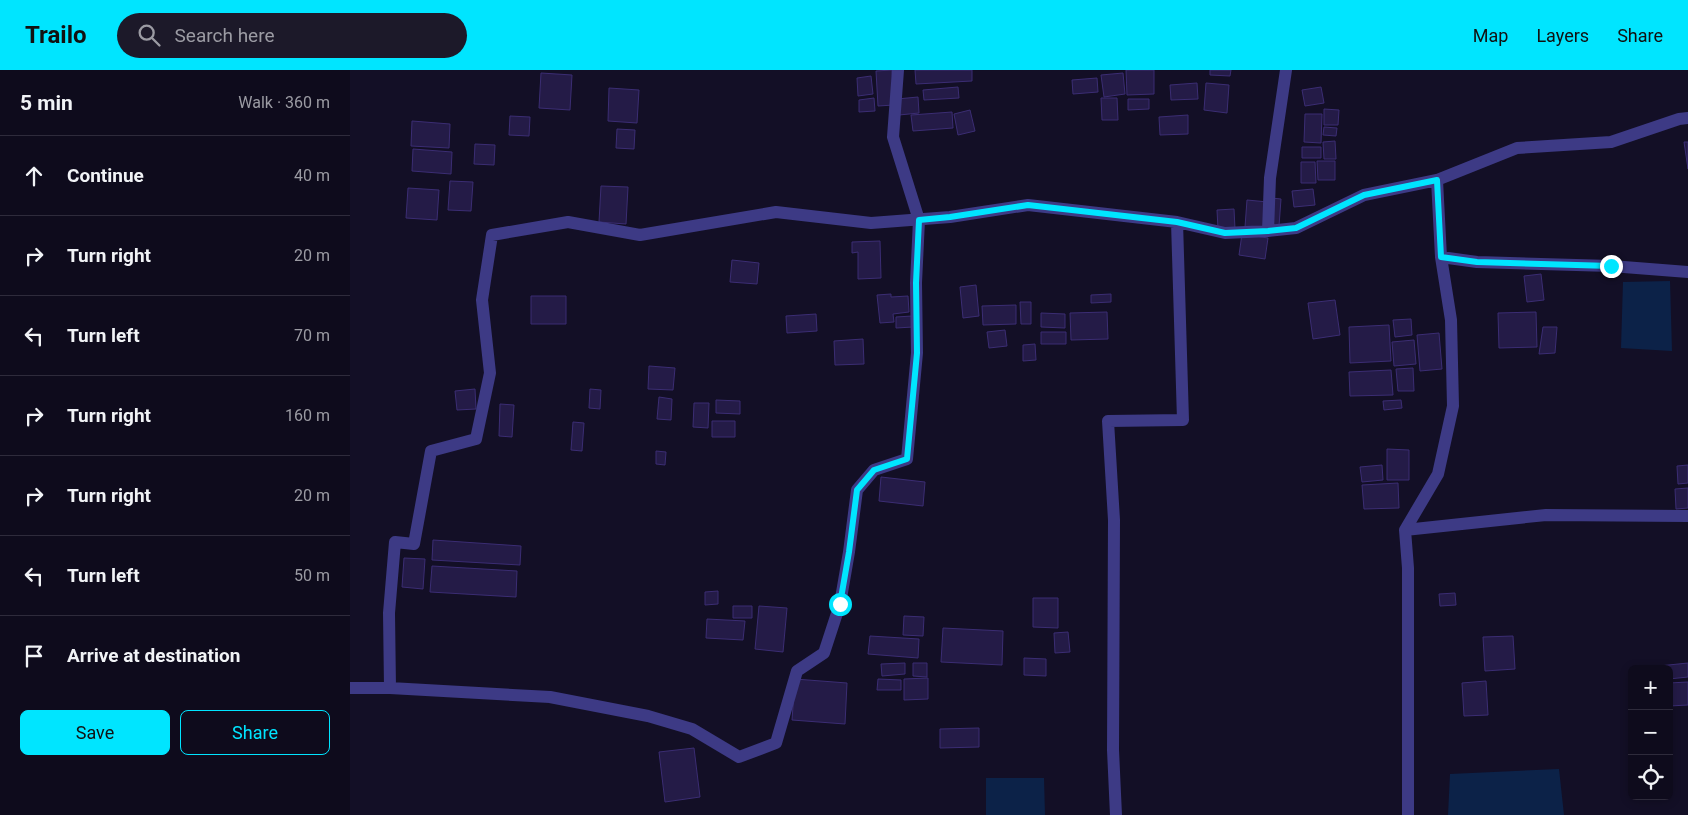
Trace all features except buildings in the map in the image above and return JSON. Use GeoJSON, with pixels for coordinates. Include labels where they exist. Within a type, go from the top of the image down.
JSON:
{"type":"FeatureCollection","features":[{"type":"Feature","properties":{"kind":"street"},"geometry":{"type":"LineString","coordinates":[[350,688],[390,688],[550,697],[648,716],[692,729],[740,756],[776,743],[796,670],[824,653],[840,604],[857,490],[874,470],[907,459],[917,353],[916,283],[919,220],[893,137],[898,70]]}},
{"type":"Feature","properties":{"kind":"street"},"geometry":{"type":"LineString","coordinates":[[1268,231],[1270,178],[1286,70]]}},
{"type":"Feature","properties":{"kind":"street"},"geometry":{"type":"LineString","coordinates":[[390,688],[389,613],[395,542],[414,544],[431,452],[476,440],[490,373],[482,300],[492,236],[568,222],[640,235],[776,212],[872,223],[950,217],[1028,205],[1177,222],[1225,233],[1268,231],[1296,228],[1364,195],[1437,180],[1517,148],[1612,142],[1679,119],[1688,118]]}},
{"type":"Feature","properties":{"kind":"street"},"geometry":{"type":"LineString","coordinates":[[1408,815],[1408,568],[1405,530],[1438,474],[1453,406],[1451,320],[1441,257],[1437,180]]}},
{"type":"Feature","properties":{"kind":"street"},"geometry":{"type":"LineString","coordinates":[[1116,815],[1113,750],[1114,520],[1108,421],[1183,420],[1177,222]]}},
{"type":"Feature","properties":{"kind":"street"},"geometry":{"type":"LineString","coordinates":[[1441,257],[1477,262],[1611,266],[1688,272]]}},
{"type":"Feature","properties":{"kind":"street"},"geometry":{"type":"LineString","coordinates":[[1405,530],[1546,515],[1688,516]]}},
{"type":"Feature","properties":{"kind":"water"},"geometry":{"type":"Polygon","coordinates":[[[1670,281],[1672,351],[1621,348],[1623,282],[1670,281]]]}},
{"type":"Feature","properties":{"kind":"water"},"geometry":{"type":"Polygon","coordinates":[[[1559,769],[1564,815],[1448,815],[1450,774],[1559,769]]]}},
{"type":"Feature","properties":{"kind":"water"},"geometry":{"type":"Polygon","coordinates":[[[986,778],[1044,778],[1045,815],[986,815],[986,778]]]}},
{"type":"Feature","properties":{"kind":"route"},"geometry":{"type":"LineString","coordinates":[[840,604],[857,490],[874,470],[907,459],[917,353],[916,283],[919,220],[1028,205],[1177,222],[1225,233],[1268,231],[1296,228],[1364,195],[1437,180],[1441,257],[1477,262],[1611,266]]}}]}
